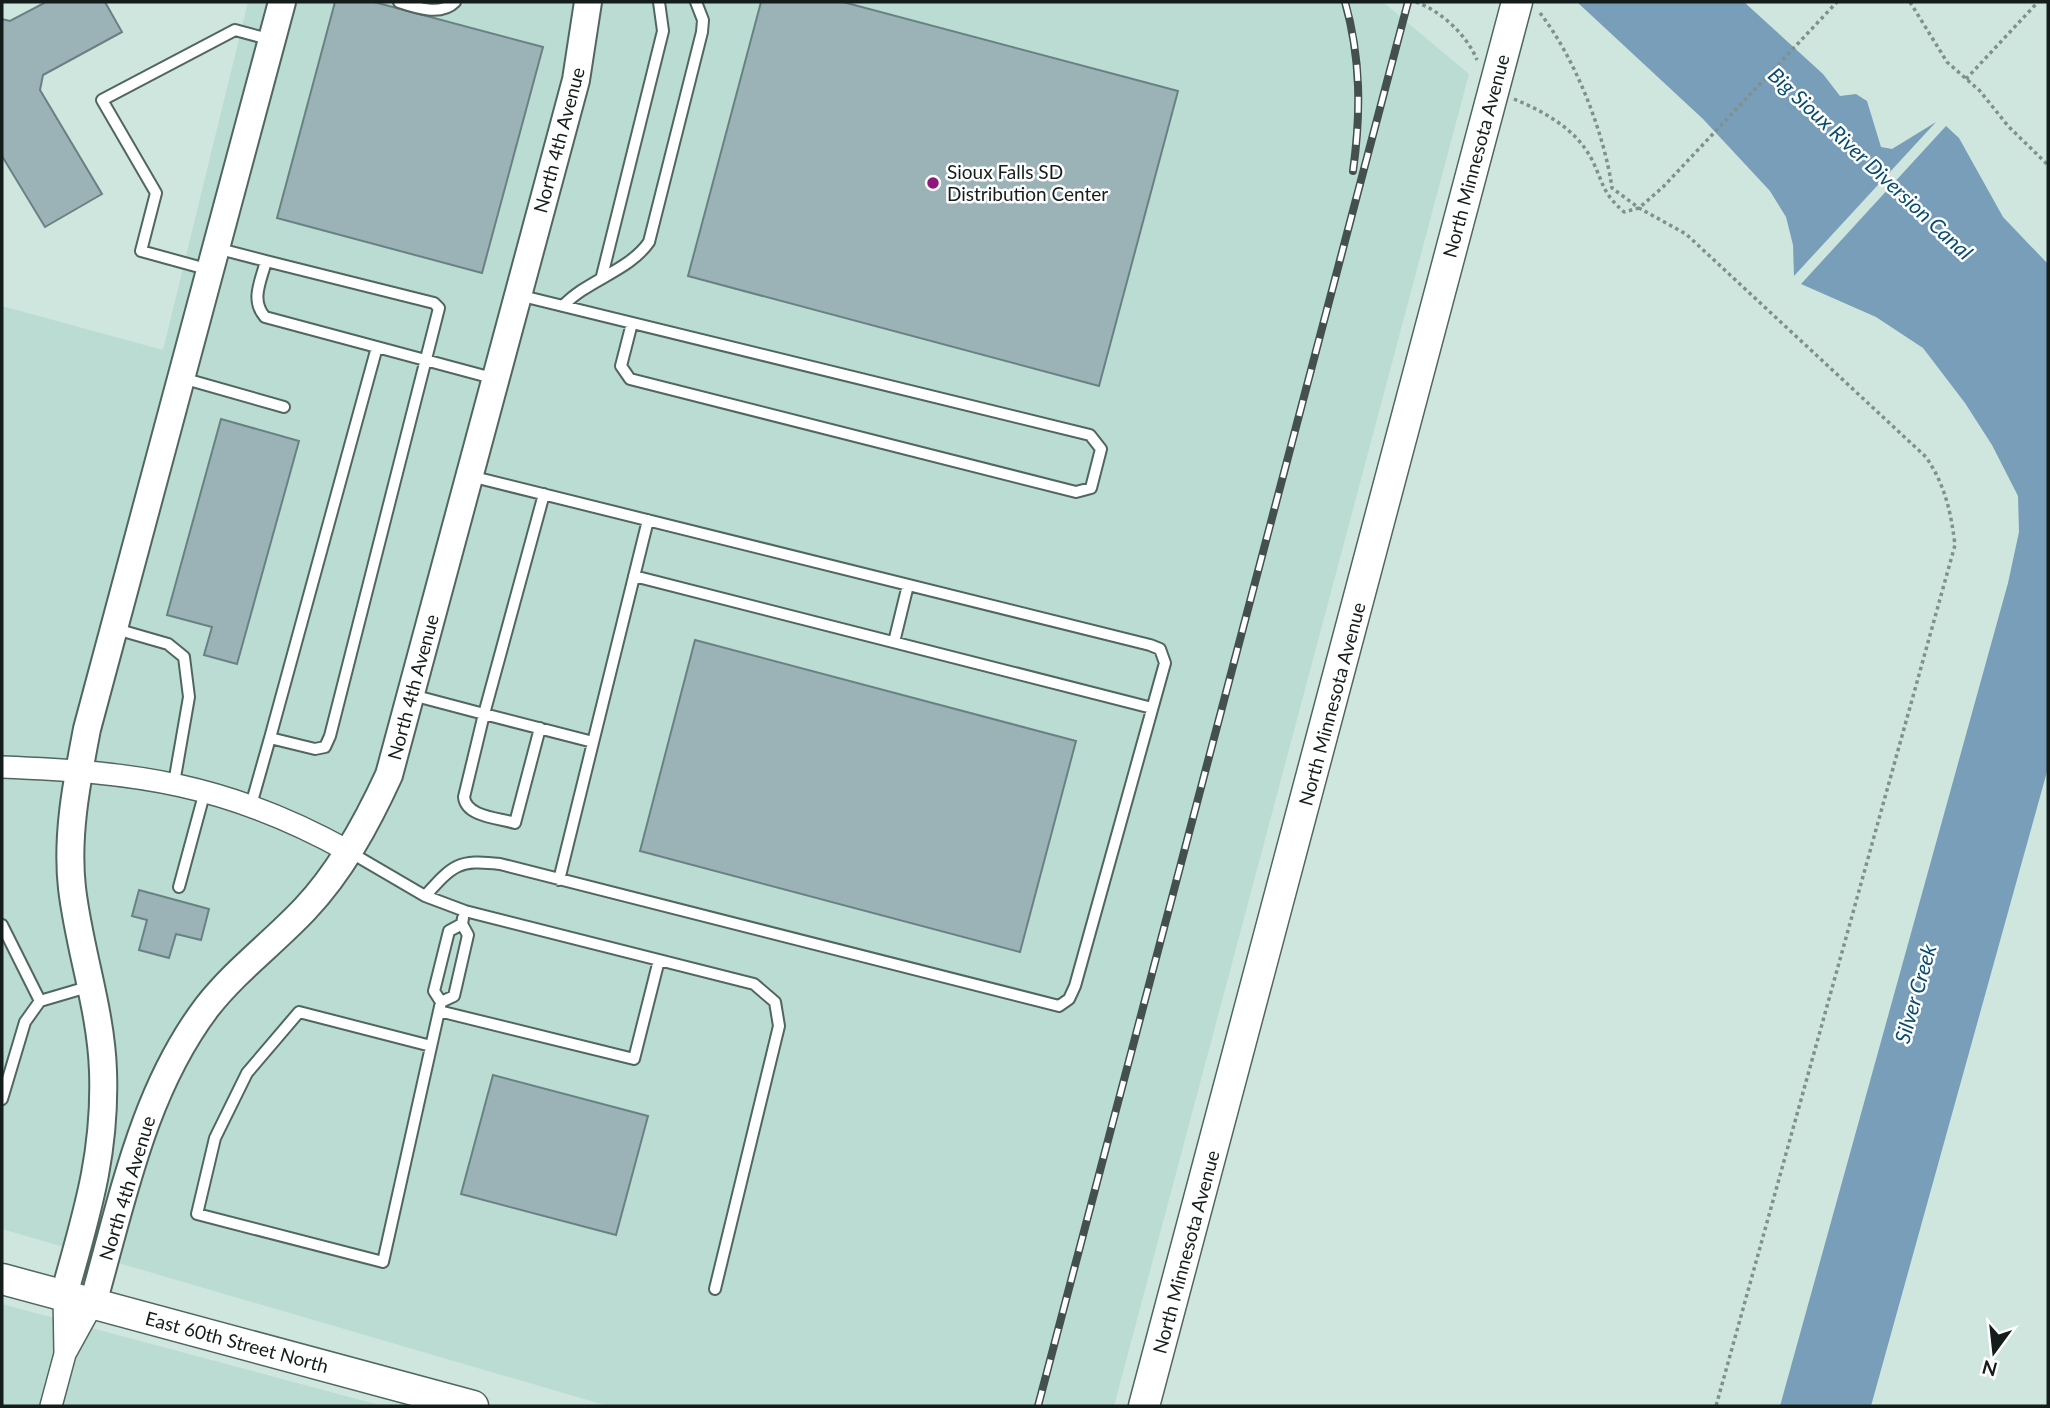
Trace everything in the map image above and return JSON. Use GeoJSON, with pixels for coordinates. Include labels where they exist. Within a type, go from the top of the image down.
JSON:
{"type":"FeatureCollection","features":[{"type":"Feature","properties":{"kind":"main road","name":"North Minnesota Avenue"},"geometry":{"type":"LineString","coordinates":[[1144,1406],[1365,581],[1491,89],[1503,54],[1527,6]]}},
{"type":"Feature","properties":{"kind":"main road","name":"East 60th Street North"},"geometry":{"type":"LineString","coordinates":[[2,1279],[473,1406]]}},
{"type":"Feature","properties":{"kind":"street","name":"North 4th Avenue"},"geometry":{"type":"LineString","coordinates":[[64,1296],[101,1150],[103,1070],[72,885],[71,839],[79,770],[114,628],[282,2]]}},
{"type":"Feature","properties":{"kind":"street","name":"North 4th Avenue"},"geometry":{"type":"LineString","coordinates":[[93,1303],[143,1131],[168,1069],[215,998],[233,977],[305,909],[369,819],[389,775],[576,80],[588,2]]}},
{"type":"Feature","properties":{"kind":"street"},"geometry":{"type":"LineString","coordinates":[[2,766],[130,774],[174,783],[251,804],[297,823],[348,851]]}},
{"type":"Feature","properties":{"kind":"street"},"geometry":{"type":"LineString","coordinates":[[64,1296],[65,1354]]}},
{"type":"Feature","properties":{"kind":"street"},"geometry":{"type":"LineString","coordinates":[[51,1406],[65,1354],[93,1303]]}},
{"type":"Feature","properties":{"kind":"lane"},"geometry":{"type":"LineString","coordinates":[[399,2],[436,10],[449,8],[455,2]]}},
{"type":"Feature","properties":{"kind":"lane"},"geometry":{"type":"LineString","coordinates":[[602,276],[663,31],[659,2]]}},
{"type":"Feature","properties":{"kind":"lane"},"geometry":{"type":"LineString","coordinates":[[563,306],[578,290],[638,254],[649,242],[702,32],[704,20],[696,2]]}},
{"type":"Feature","properties":{"kind":"lane"},"geometry":{"type":"LineString","coordinates":[[270,738],[315,749],[325,747],[331,736],[439,308],[434,303],[266,261],[213,259],[141,251],[156,193],[102,100],[235,30],[272,40]]}},
{"type":"Feature","properties":{"kind":"lane"},"geometry":{"type":"LineString","coordinates":[[266,261],[257,298],[257,308],[265,317],[496,379]]}},
{"type":"Feature","properties":{"kind":"lane"},"geometry":{"type":"LineString","coordinates":[[518,295],[1090,435],[1101,449],[1091,488],[1076,492],[630,379],[621,366],[632,323]]}},
{"type":"Feature","properties":{"kind":"lane"},"geometry":{"type":"LineString","coordinates":[[251,804],[377,347]]}},
{"type":"Feature","properties":{"kind":"lane"},"geometry":{"type":"LineString","coordinates":[[181,378],[284,407]]}},
{"type":"Feature","properties":{"kind":"lane"},"geometry":{"type":"LineString","coordinates":[[425,896],[449,869],[469,861],[500,864],[1049,1006],[1059,1006],[1069,999],[1075,986],[1165,663],[1160,649],[470,476]]}},
{"type":"Feature","properties":{"kind":"lane"},"geometry":{"type":"LineString","coordinates":[[540,728],[515,823],[471,811],[465,804],[484,714],[544,494]]}},
{"type":"Feature","properties":{"kind":"lane"},"geometry":{"type":"LineString","coordinates":[[559,880],[648,520]]}},
{"type":"Feature","properties":{"kind":"lane"},"geometry":{"type":"LineString","coordinates":[[634,576],[1152,708]]}},
{"type":"Feature","properties":{"kind":"lane"},"geometry":{"type":"LineString","coordinates":[[894,642],[908,585]]}},
{"type":"Feature","properties":{"kind":"lane"},"geometry":{"type":"LineString","coordinates":[[114,628],[168,644],[184,656],[189,697],[174,783]]}},
{"type":"Feature","properties":{"kind":"lane"},"geometry":{"type":"LineString","coordinates":[[412,695],[593,742]]}},
{"type":"Feature","properties":{"kind":"lane"},"geometry":{"type":"LineString","coordinates":[[179,887],[205,791]]}},
{"type":"Feature","properties":{"kind":"lane"},"geometry":{"type":"LineString","coordinates":[[348,851],[425,896],[465,911],[754,984],[775,1002],[779,1026],[715,1289]]}},
{"type":"Feature","properties":{"kind":"lane"},"geometry":{"type":"LineString","coordinates":[[440,1006],[454,996],[468,935],[462,923],[465,911]]}},
{"type":"Feature","properties":{"kind":"lane"},"geometry":{"type":"LineString","coordinates":[[431,1046],[299,1012],[247,1073],[215,1138],[197,1214],[383,1262],[440,1006],[434,991],[449,930],[462,923]]}},
{"type":"Feature","properties":{"kind":"lane"},"geometry":{"type":"LineString","coordinates":[[2,925],[40,1001]]}},
{"type":"Feature","properties":{"kind":"lane"},"geometry":{"type":"LineString","coordinates":[[440,1006],[634,1059],[659,960]]}},
{"type":"Feature","properties":{"kind":"lane"},"geometry":{"type":"LineString","coordinates":[[2,1099],[25,1022],[40,1001],[91,986]]}},
{"type":"Feature","properties":{"kind":"path"},"geometry":{"type":"LineString","coordinates":[[1416,2],[1436,9],[1474,51],[1491,89],[1564,125],[1593,160],[1605,195],[1624,212],[1639,208],[1664,187],[1838,2]]}},
{"type":"Feature","properties":{"kind":"path"},"geometry":{"type":"LineString","coordinates":[[1910,2],[1947,62],[2048,165]]}},
{"type":"Feature","properties":{"kind":"path"},"geometry":{"type":"LineString","coordinates":[[1966,79],[2038,2]]}},
{"type":"Feature","properties":{"kind":"path"},"geometry":{"type":"LineString","coordinates":[[1527,6],[1563,50],[1577,79],[1607,152],[1612,188],[1639,208],[1686,234],[1926,457],[1940,478],[1955,545],[1716,1406]]}},
{"type":"Feature","properties":{"kind":"shaded area"},"geometry":{"type":"Polygon","coordinates":[[[248,2],[1383,2],[1469,74],[1114,1406],[608,1406],[2,1229],[2,306],[163,350],[248,2]]]}},
{"type":"Feature","properties":{"kind":"shaded area"},"geometry":{"type":"Polygon","coordinates":[[[2,1304],[383,1406],[2,1406],[2,1304]]]}},
{"type":"Feature","properties":{"kind":"water","name":"Big Sioux River Diversion Canal"},"geometry":{"type":"Polygon","coordinates":[[[1577,2],[1744,2],[1823,74],[1840,96],[1856,94],[1867,101],[1881,147],[1892,149],[1936,122],[1794,276],[1793,245],[1786,217],[1770,191],[1703,119],[1577,2]]]}},
{"type":"Feature","properties":{"kind":"water","name":"Silver Creek"},"geometry":{"type":"Polygon","coordinates":[[[1946,126],[1959,138],[2003,217],[2048,264],[2048,768],[1871,1406],[1780,1406],[2008,583],[2019,532],[2018,496],[1992,445],[1965,403],[1923,348],[1876,317],[1801,284],[1946,126]]]}},
{"type":"Feature","properties":{"kind":"building"},"geometry":{"type":"Polygon","coordinates":[[[46,2],[105,2],[122,32],[43,75],[40,90],[102,194],[45,227],[2,156],[2,19],[10,21],[46,2]]]}},
{"type":"Feature","properties":{"kind":"building"},"geometry":{"type":"Polygon","coordinates":[[[335,2],[374,2],[543,47],[482,273],[277,218],[335,2]]]}},
{"type":"Feature","properties":{"kind":"building","name":"Sioux Falls SD Distribution Center"},"geometry":{"type":"Polygon","coordinates":[[[761,2],[843,2],[1178,91],[1099,386],[688,276],[761,2]]]}},
{"type":"Feature","properties":{"kind":"building"},"geometry":{"type":"Polygon","coordinates":[[[221,419],[299,441],[237,664],[204,655],[212,627],[167,615],[221,419]]]}},
{"type":"Feature","properties":{"kind":"building"},"geometry":{"type":"Polygon","coordinates":[[[695,640],[1076,741],[1020,952],[640,851],[695,640]]]}},
{"type":"Feature","properties":{"kind":"building"},"geometry":{"type":"Polygon","coordinates":[[[139,890],[209,909],[201,940],[176,934],[169,958],[139,950],[147,920],[132,916],[139,890]]]}},
{"type":"Feature","properties":{"kind":"building"},"geometry":{"type":"Polygon","coordinates":[[[493,1075],[648,1116],[616,1235],[461,1194],[493,1075]]]}},
{"type":"Feature","properties":{"kind":"railway"},"geometry":{"type":"LineString","coordinates":[[1345,2],[1354,44],[1358,86],[1353,171]]}},
{"type":"Feature","properties":{"kind":"railway"},"geometry":{"type":"LineString","coordinates":[[1038,1406],[1408,2]]}},
{"type":"Feature","properties":{"kind":"place","name":"Sioux Falls SD Distribution Center"},"geometry":{"type":"Point","coordinates":[933,183]}}]}
